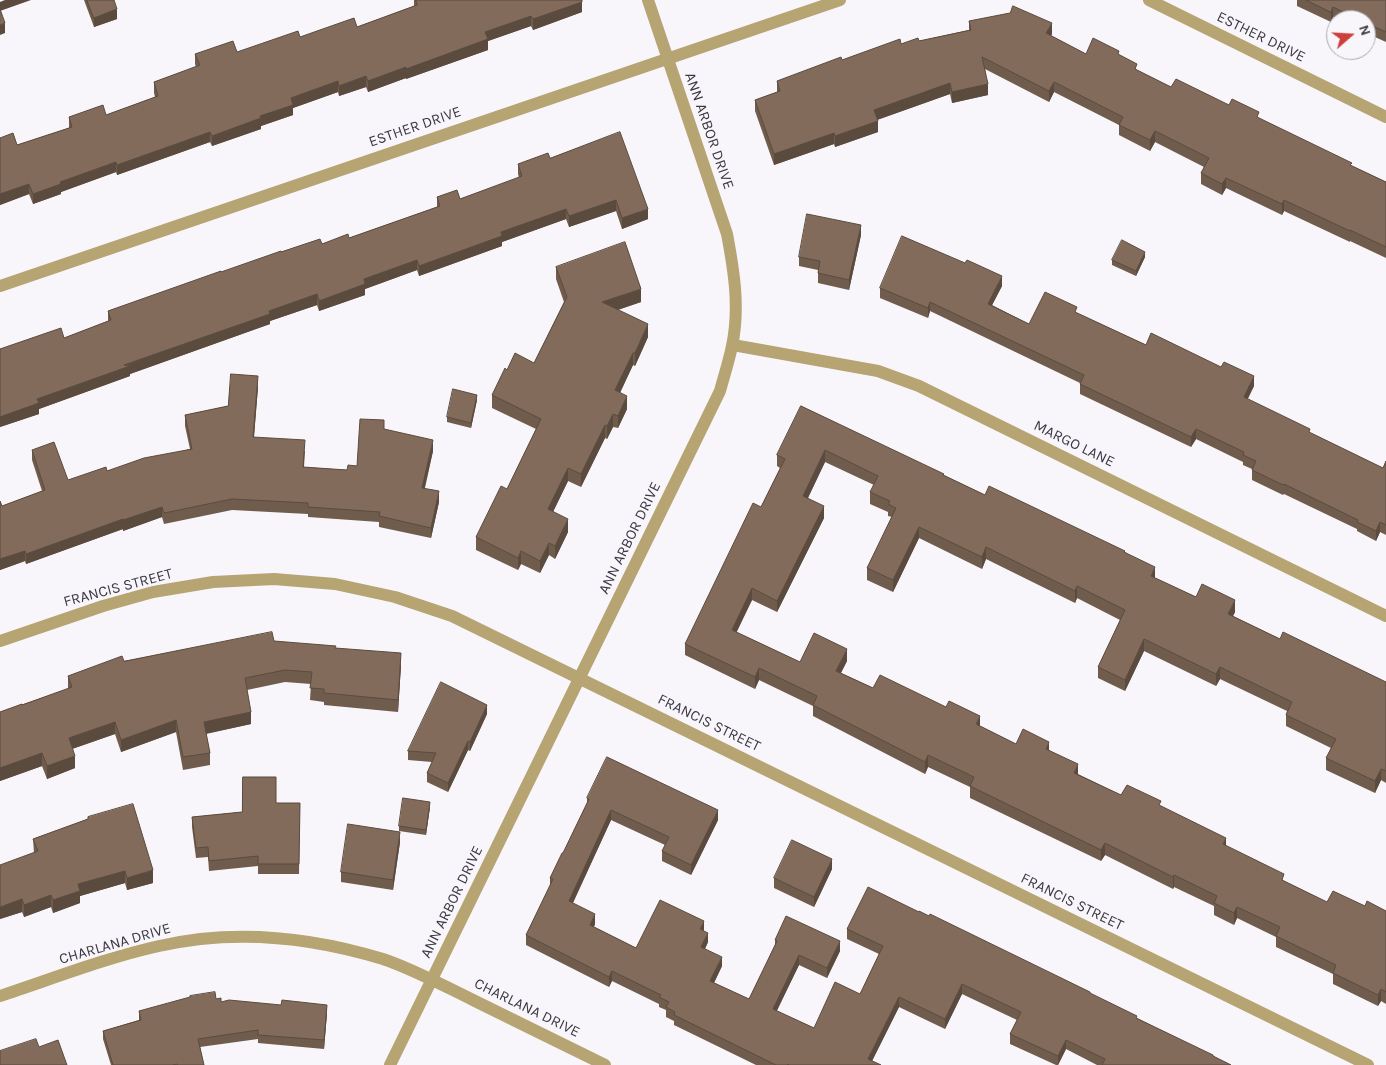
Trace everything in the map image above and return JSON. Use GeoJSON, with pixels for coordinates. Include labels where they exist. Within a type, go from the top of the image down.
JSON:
{"type":"FeatureCollection","features":[{"type":"Feature","properties":{"kind":"street","name":"ANN ARBOR DRIVE"},"geometry":{"type":"LineString","coordinates":[[390,1065],[720,391],[733,345],[736,307],[734,272],[727,234],[648,0]]}},
{"type":"Feature","properties":{"kind":"street","name":"ESTHER DRIVE"},"geometry":{"type":"LineString","coordinates":[[0,286],[840,0]]}},
{"type":"Feature","properties":{"kind":"street","name":"ESTHER DRIVE"},"geometry":{"type":"LineString","coordinates":[[1149,0],[1386,117]]}},
{"type":"Feature","properties":{"kind":"street","name":"MARGO LANE"},"geometry":{"type":"LineString","coordinates":[[733,345],[878,371],[919,386],[1386,616]]}},
{"type":"Feature","properties":{"kind":"street","name":"FRANCIS STREET"},"geometry":{"type":"LineString","coordinates":[[0,641],[103,606],[153,592],[214,582],[274,579],[335,584],[395,597],[452,616],[1368,1065]]}},
{"type":"Feature","properties":{"kind":"street","name":"CHARLANA DRIVE"},"geometry":{"type":"LineString","coordinates":[[0,996],[109,959],[159,946],[210,938],[269,937],[328,944],[384,960],[432,980],[605,1065]]}},
{"type":"Feature","properties":{"kind":"building"},"geometry":{"type":"Polygon","coordinates":[[[87,0],[114,0],[117,9],[94,18],[87,0]]]}},
{"type":"Feature","properties":{"kind":"building"},"geometry":{"type":"Polygon","coordinates":[[[416,0],[582,0],[582,2],[533,19],[531,16],[485,32],[488,39],[406,69],[406,67],[368,81],[366,76],[339,86],[338,81],[291,98],[293,105],[260,116],[261,118],[212,136],[210,132],[117,165],[116,162],[33,194],[29,184],[0,194],[0,138],[13,133],[17,145],[72,127],[69,117],[103,105],[106,115],[158,96],[154,82],[200,65],[195,54],[233,41],[237,52],[298,31],[300,37],[354,18],[357,27],[417,5],[416,0]]]}},
{"type":"Feature","properties":{"kind":"building"},"geometry":{"type":"Polygon","coordinates":[[[1306,0],[1386,0],[1386,32],[1376,28],[1376,10],[1339,10],[1333,7],[1332,10],[1327,10],[1306,0]]]}},
{"type":"Feature","properties":{"kind":"building"},"geometry":{"type":"Polygon","coordinates":[[[1013,6],[1052,23],[1046,33],[1086,54],[1093,38],[1119,51],[1118,54],[1137,64],[1135,69],[1171,87],[1176,79],[1229,105],[1232,99],[1259,112],[1257,117],[1352,163],[1350,165],[1386,182],[1386,247],[1284,200],[1282,204],[1226,178],[1222,184],[1201,173],[1209,158],[1155,131],[1150,140],[1119,125],[1123,117],[1054,82],[1049,91],[982,57],[988,84],[952,92],[950,83],[874,110],[878,121],[835,136],[834,133],[774,154],[755,100],[780,91],[777,81],[841,57],[842,60],[900,39],[901,44],[918,38],[919,41],[971,30],[969,21],[1010,13],[1013,6]]]}},
{"type":"Feature","properties":{"kind":"building"},"geometry":{"type":"Polygon","coordinates":[[[0,9],[5,23],[0,25],[0,9]]]}},
{"type":"Feature","properties":{"kind":"building"},"geometry":{"type":"Polygon","coordinates":[[[620,132],[648,209],[622,218],[616,200],[569,216],[566,209],[501,232],[502,236],[419,266],[417,260],[364,279],[365,284],[319,301],[317,294],[269,311],[270,314],[124,365],[130,366],[37,399],[39,403],[0,417],[0,349],[61,328],[64,338],[111,320],[108,311],[221,271],[320,239],[322,244],[348,234],[349,238],[440,206],[437,197],[457,190],[460,199],[522,176],[518,164],[548,153],[550,158],[620,132]]]}},
{"type":"Feature","properties":{"kind":"building"},"geometry":{"type":"Polygon","coordinates":[[[807,214],[861,225],[849,280],[818,273],[820,261],[799,257],[807,214]]]}},
{"type":"Feature","properties":{"kind":"building"},"geometry":{"type":"Polygon","coordinates":[[[902,236],[965,263],[967,260],[1002,276],[988,304],[1029,324],[1045,292],[1077,307],[1075,312],[1146,345],[1151,333],[1221,367],[1224,362],[1254,376],[1244,397],[1310,429],[1309,432],[1383,468],[1386,461],[1386,525],[1380,522],[1376,531],[1357,522],[1358,520],[1252,470],[1256,461],[1243,455],[1244,452],[1196,429],[1191,437],[1080,384],[1084,375],[930,302],[928,308],[880,288],[902,236]]]}},
{"type":"Feature","properties":{"kind":"building"},"geometry":{"type":"Polygon","coordinates":[[[1122,240],[1145,252],[1136,271],[1112,260],[1122,240]]]}},
{"type":"Feature","properties":{"kind":"building"},"geometry":{"type":"Polygon","coordinates":[[[625,242],[641,289],[602,302],[648,324],[615,390],[627,396],[618,416],[613,414],[607,426],[605,425],[581,474],[568,468],[548,509],[568,519],[555,546],[549,543],[540,561],[521,551],[518,558],[476,537],[501,486],[507,489],[541,419],[492,395],[505,368],[507,370],[515,353],[534,363],[567,297],[556,267],[625,242]]]}},
{"type":"Feature","properties":{"kind":"building"},"geometry":{"type":"Polygon","coordinates":[[[231,374],[258,376],[253,437],[305,440],[303,467],[347,470],[348,465],[357,466],[360,419],[384,420],[384,429],[433,440],[422,488],[439,491],[431,528],[379,516],[380,512],[308,507],[308,503],[232,499],[164,513],[162,507],[26,554],[25,551],[0,559],[0,501],[2,506],[45,490],[32,450],[54,442],[68,480],[106,467],[107,471],[144,458],[192,449],[185,415],[228,406],[231,374]]]}},
{"type":"Feature","properties":{"kind":"building"},"geometry":{"type":"Polygon","coordinates":[[[453,389],[477,395],[471,423],[447,417],[453,389]]]}},
{"type":"Feature","properties":{"kind":"building"},"geometry":{"type":"Polygon","coordinates":[[[801,406],[985,495],[989,486],[1125,551],[1155,567],[1151,576],[1196,597],[1202,584],[1235,600],[1228,614],[1280,639],[1283,632],[1386,682],[1386,771],[1381,769],[1375,781],[1326,758],[1336,739],[1286,715],[1292,702],[1220,667],[1216,674],[1144,639],[1125,680],[1098,667],[1125,610],[1077,586],[1075,591],[986,547],[982,557],[919,527],[893,580],[867,568],[896,508],[888,504],[890,501],[870,492],[878,476],[825,450],[803,496],[824,506],[777,601],[752,588],[732,630],[800,662],[814,633],[847,649],[836,671],[873,688],[880,675],[946,707],[949,701],[980,716],[976,724],[1016,744],[1023,729],[1049,742],[1046,749],[1078,764],[1074,773],[1121,795],[1127,785],[1161,801],[1159,805],[1226,838],[1223,844],[1284,874],[1282,880],[1327,902],[1333,891],[1365,906],[1367,901],[1386,911],[1386,992],[1381,989],[1378,995],[1333,973],[1336,965],[1276,936],[1280,927],[1237,907],[1234,913],[1214,903],[1217,896],[1174,875],[1173,877],[1105,843],[1101,850],[970,786],[974,777],[928,755],[925,762],[813,705],[817,696],[759,668],[755,677],[685,644],[753,503],[761,507],[785,459],[777,455],[801,406]]]}},
{"type":"Feature","properties":{"kind":"building"},"geometry":{"type":"Polygon","coordinates":[[[272,632],[274,641],[401,653],[398,700],[324,693],[324,689],[310,688],[312,672],[285,670],[245,678],[251,712],[204,722],[210,753],[183,757],[176,720],[121,740],[115,722],[69,738],[75,756],[47,766],[42,753],[0,768],[0,712],[72,687],[68,676],[122,656],[124,661],[272,632]]]}},
{"type":"Feature","properties":{"kind":"building"},"geometry":{"type":"Polygon","coordinates":[[[441,682],[487,705],[448,783],[427,773],[436,753],[408,751],[441,682]]]}},
{"type":"Feature","properties":{"kind":"building"},"geometry":{"type":"Polygon","coordinates":[[[607,757],[718,810],[691,865],[662,851],[669,837],[611,810],[569,901],[595,914],[590,925],[636,948],[660,900],[704,921],[700,929],[708,933],[701,947],[722,957],[710,981],[749,999],[777,941],[775,940],[786,916],[840,941],[827,968],[799,955],[773,1009],[814,1028],[835,982],[860,994],[883,946],[847,929],[868,887],[919,912],[929,916],[930,914],[1090,992],[1137,1016],[1136,1018],[1231,1065],[1102,1065],[1105,1059],[1066,1040],[1058,1056],[1010,1034],[1021,1012],[962,984],[945,1019],[899,997],[868,1059],[881,1065],[776,1065],[674,1015],[675,1012],[666,1007],[669,1002],[659,997],[661,995],[612,971],[609,977],[526,935],[553,879],[550,878],[589,799],[587,798],[607,757]]]}},
{"type":"Feature","properties":{"kind":"building"},"geometry":{"type":"Polygon","coordinates":[[[243,777],[276,777],[276,803],[300,803],[299,864],[258,864],[258,856],[209,861],[208,847],[196,848],[192,817],[242,812],[243,777]]]}},
{"type":"Feature","properties":{"kind":"building"},"geometry":{"type":"Polygon","coordinates":[[[403,798],[430,802],[426,830],[399,826],[403,798]]]}},
{"type":"Feature","properties":{"kind":"building"},"geometry":{"type":"Polygon","coordinates":[[[133,804],[153,870],[127,878],[125,871],[78,884],[80,891],[53,900],[51,895],[24,905],[22,899],[0,907],[0,865],[38,851],[33,839],[88,819],[88,817],[133,804]]]}},
{"type":"Feature","properties":{"kind":"building"},"geometry":{"type":"Polygon","coordinates":[[[348,824],[400,832],[393,880],[341,872],[348,824]]]}},
{"type":"Feature","properties":{"kind":"building"},"geometry":{"type":"Polygon","coordinates":[[[792,840],[832,859],[814,897],[774,878],[792,840]]]}},
{"type":"Feature","properties":{"kind":"building"},"geometry":{"type":"Polygon","coordinates":[[[215,992],[216,999],[221,998],[221,1002],[229,1000],[281,1005],[282,1000],[327,1005],[324,1040],[258,1035],[258,1030],[198,1039],[204,1065],[113,1065],[103,1031],[141,1020],[139,1011],[190,996],[215,992]]]}},
{"type":"Feature","properties":{"kind":"building"},"geometry":{"type":"Polygon","coordinates":[[[36,1039],[39,1047],[58,1040],[67,1065],[0,1065],[0,1051],[36,1039]]]}}]}
